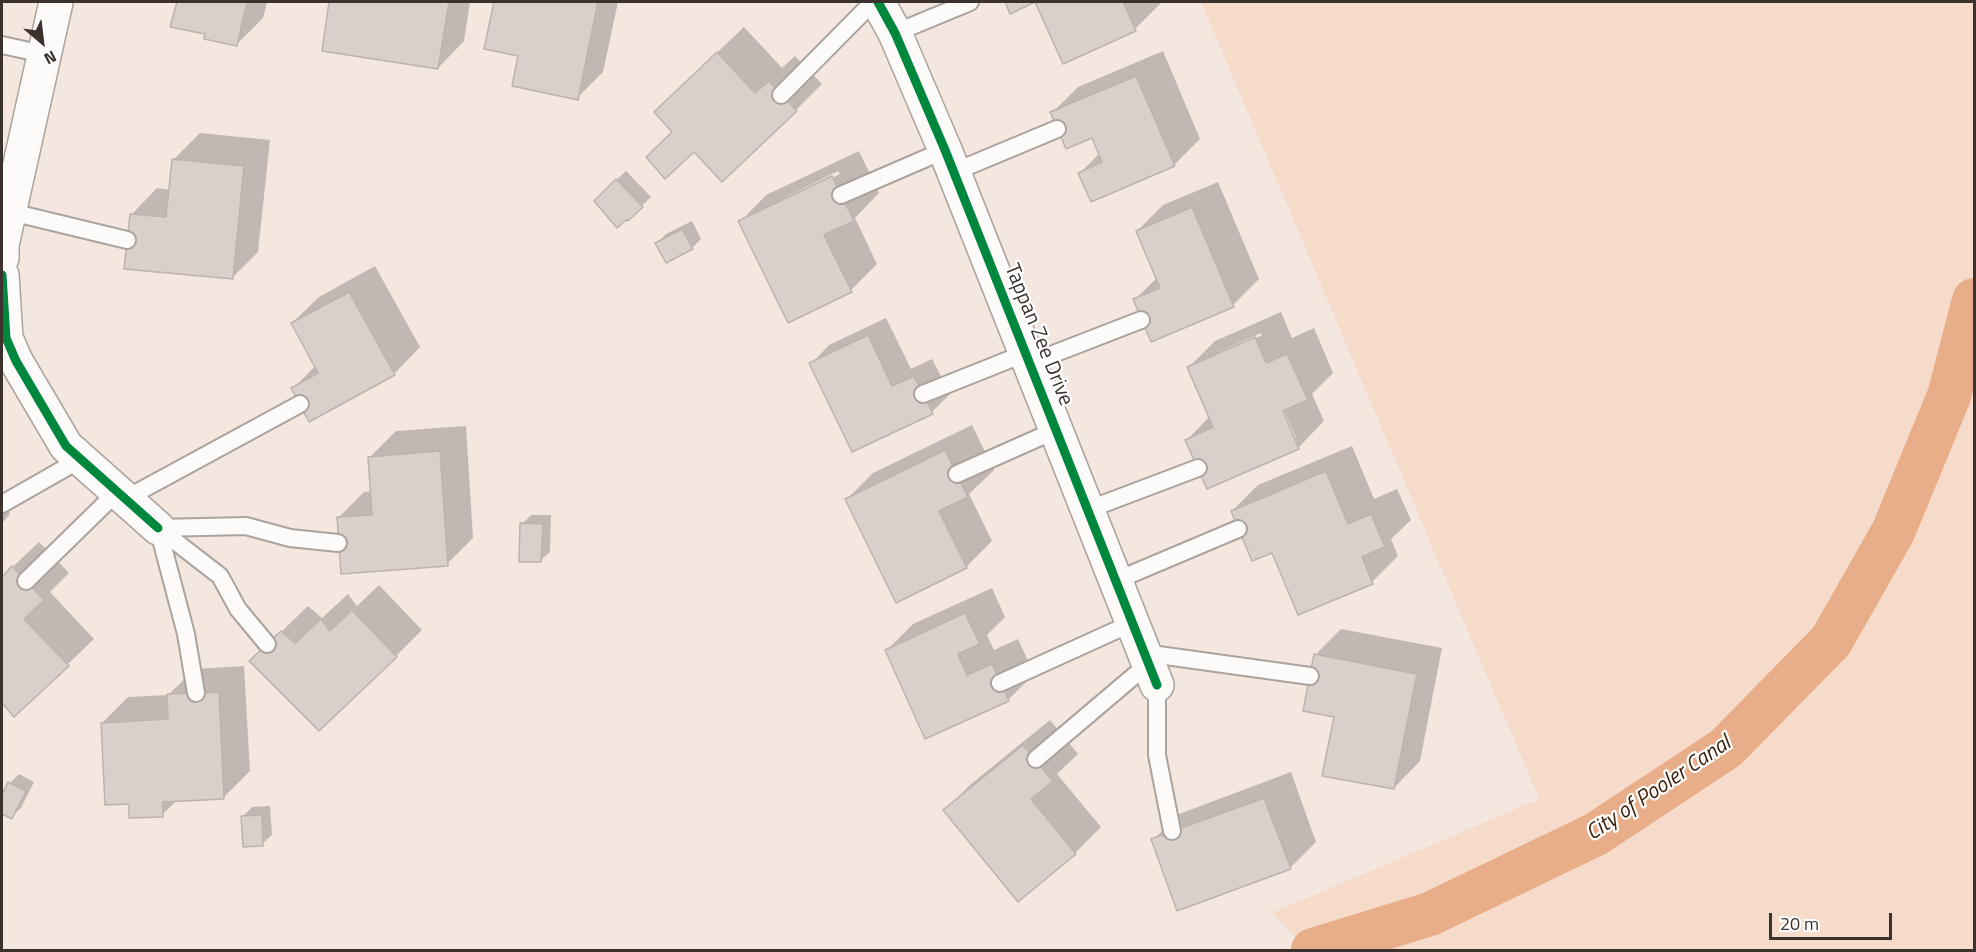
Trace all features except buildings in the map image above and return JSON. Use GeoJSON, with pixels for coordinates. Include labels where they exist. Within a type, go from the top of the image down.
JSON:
{"type":"FeatureCollection","features":[{"type":"Feature","properties":{"kind":"street"},"geometry":{"type":"LineString","coordinates":[[2,258],[2,245],[56,2]]}},
{"type":"Feature","properties":{"kind":"street","name":"Tappan Zee Drive"},"geometry":{"type":"LineString","coordinates":[[878,2],[894,33],[949,161],[1150,668]]}},
{"type":"Feature","properties":{"kind":"street"},"geometry":{"type":"LineString","coordinates":[[2,275],[9,362],[66,446],[158,528]]}},
{"type":"Feature","properties":{"kind":"lane"},"geometry":{"type":"LineString","coordinates":[[781,94],[873,2]]}},
{"type":"Feature","properties":{"kind":"lane"},"geometry":{"type":"LineString","coordinates":[[894,33],[970,2]]}},
{"type":"Feature","properties":{"kind":"lane"},"geometry":{"type":"LineString","coordinates":[[2,45],[43,54]]}},
{"type":"Feature","properties":{"kind":"lane"},"geometry":{"type":"LineString","coordinates":[[841,195],[1057,129]]}},
{"type":"Feature","properties":{"kind":"lane"},"geometry":{"type":"LineString","coordinates":[[11,212],[127,240]]}},
{"type":"Feature","properties":{"kind":"lane"},"geometry":{"type":"LineString","coordinates":[[923,394],[1141,320]]}},
{"type":"Feature","properties":{"kind":"lane"},"geometry":{"type":"LineString","coordinates":[[26,581],[121,496],[300,404]]}},
{"type":"Feature","properties":{"kind":"lane"},"geometry":{"type":"LineString","coordinates":[[957,474],[1056,430]]}},
{"type":"Feature","properties":{"kind":"lane"},"geometry":{"type":"LineString","coordinates":[[2,504],[81,459]]}},
{"type":"Feature","properties":{"kind":"lane"},"geometry":{"type":"LineString","coordinates":[[1087,510],[1198,468]]}},
{"type":"Feature","properties":{"kind":"lane"},"geometry":{"type":"LineString","coordinates":[[158,528],[246,526],[290,538],[338,543]]}},
{"type":"Feature","properties":{"kind":"lane"},"geometry":{"type":"LineString","coordinates":[[158,528],[219,576],[238,609],[267,644]]}},
{"type":"Feature","properties":{"kind":"lane"},"geometry":{"type":"LineString","coordinates":[[158,528],[186,634],[196,693]]}},
{"type":"Feature","properties":{"kind":"lane"},"geometry":{"type":"LineString","coordinates":[[1115,581],[1238,529]]}},
{"type":"Feature","properties":{"kind":"lane"},"geometry":{"type":"LineString","coordinates":[[1000,682],[1132,623]]}},
{"type":"Feature","properties":{"kind":"lane"},"geometry":{"type":"LineString","coordinates":[[1036,759],[1150,668],[1310,676]]}},
{"type":"Feature","properties":{"kind":"lane"},"geometry":{"type":"LineString","coordinates":[[1150,668],[1157,755],[1172,831]]}},
{"type":"Feature","properties":{"kind":"shaded area"},"geometry":{"type":"Polygon","coordinates":[[[1201,2],[1974,2],[1974,950],[1308,950],[1272,913],[1539,799],[1201,2]]]}},
{"type":"Feature","properties":{"kind":"waterway","name":"City of Pooler Canal"},"geometry":{"type":"LineString","coordinates":[[1313,950],[1430,914],[1596,834],[1726,748],[1831,641],[1893,532],[1949,396],[1974,300]]}},
{"type":"Feature","properties":{"kind":"cycle path"},"geometry":{"type":"LineString","coordinates":[[878,2],[895,33],[945,150],[1157,685]]}},
{"type":"Feature","properties":{"kind":"cycle path"},"geometry":{"type":"LineString","coordinates":[[2,275],[6,338],[16,361],[66,446],[158,528]]}}]}
